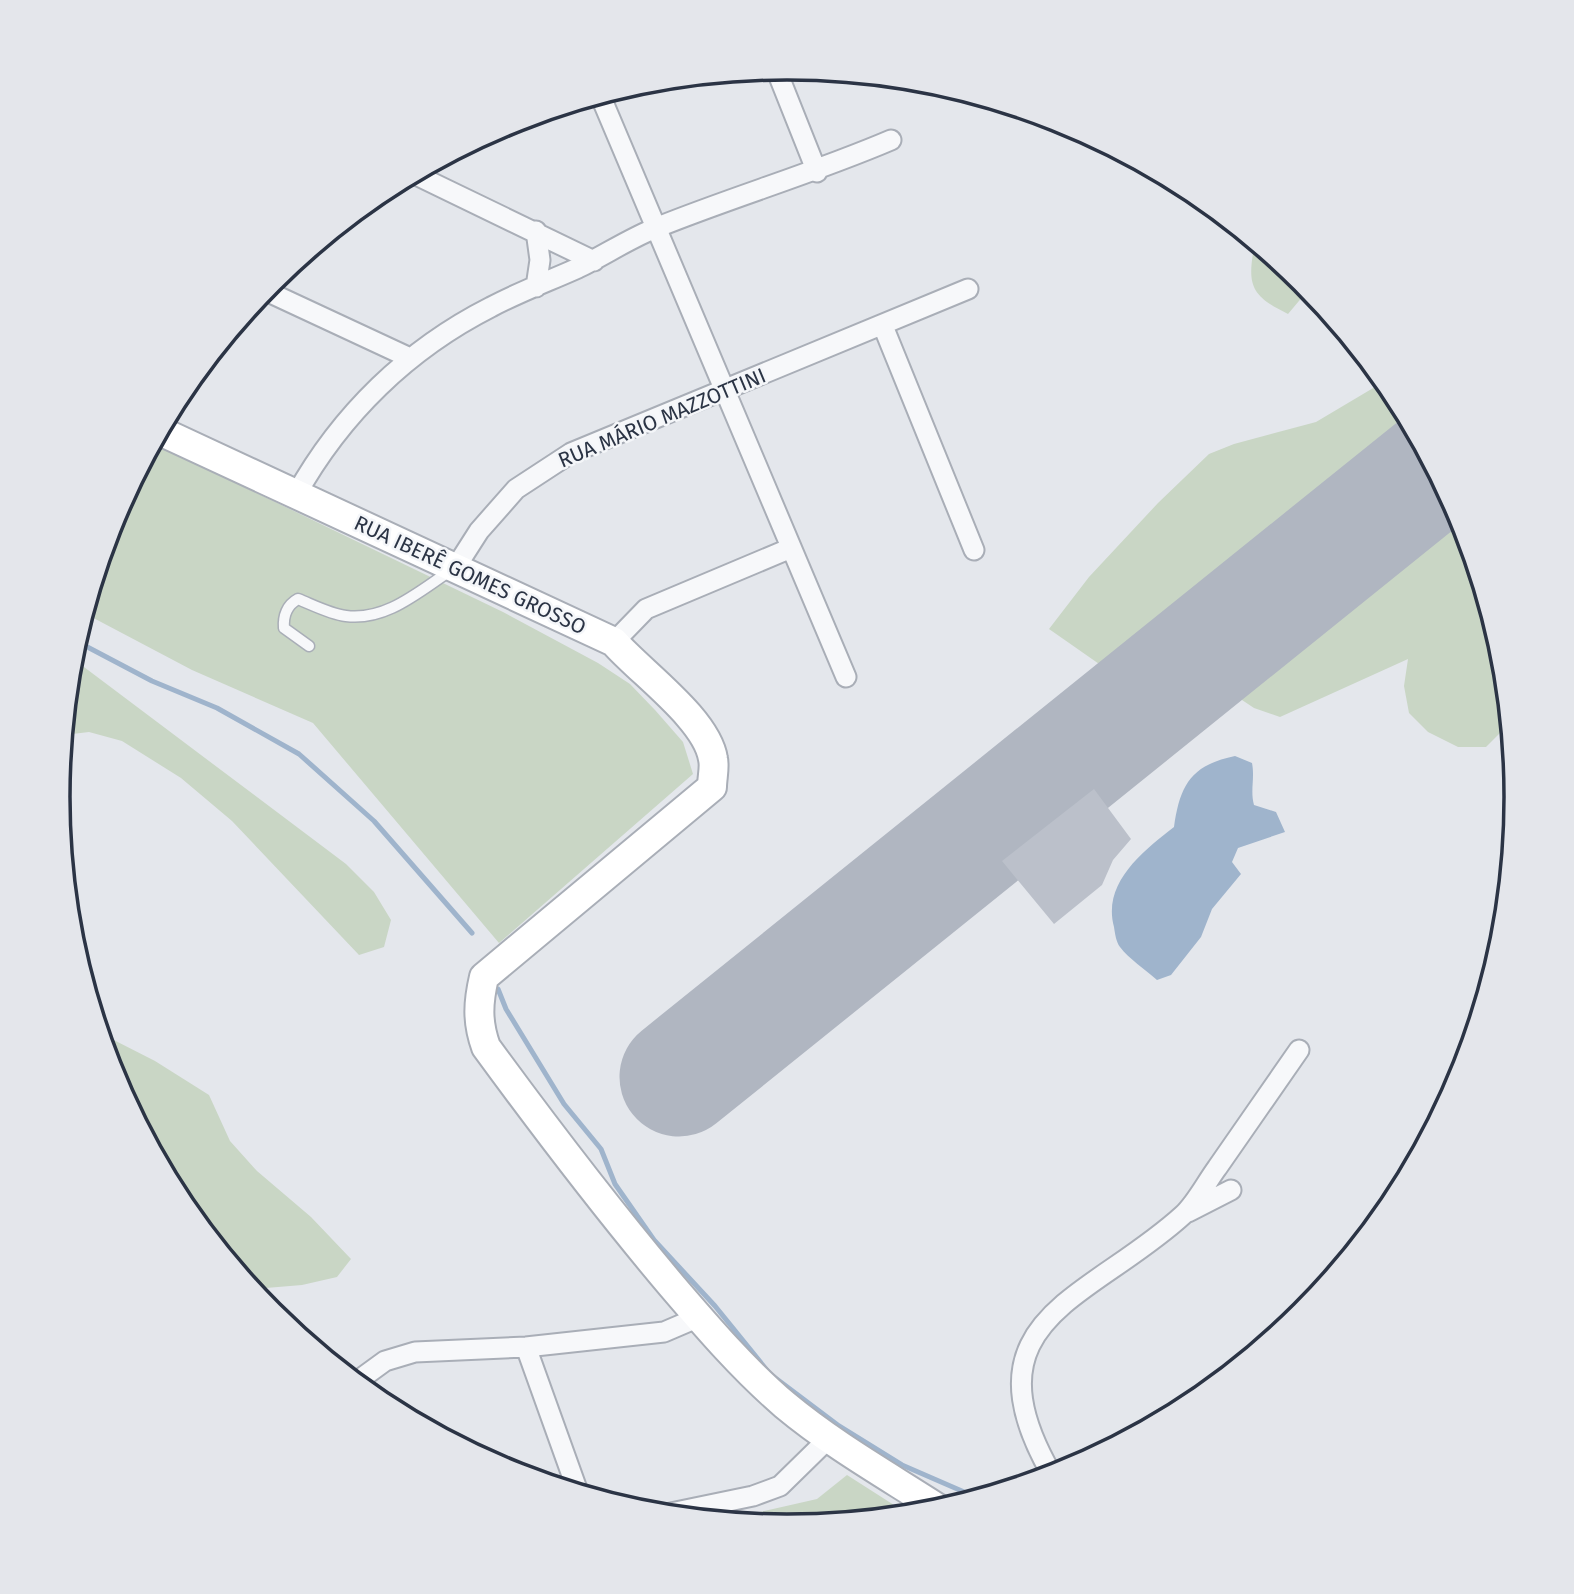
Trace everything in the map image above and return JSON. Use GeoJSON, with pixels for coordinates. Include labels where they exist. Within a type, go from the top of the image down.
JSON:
{"type":"FeatureCollection","features":[{"type":"Feature","properties":{"kind":"street"},"geometry":{"type":"LineString","coordinates":[[780,80],[817,172]]}},
{"type":"Feature","properties":{"kind":"street"},"geometry":{"type":"LineString","coordinates":[[604,103],[846,677]]}},
{"type":"Feature","properties":{"kind":"street"},"geometry":{"type":"LineString","coordinates":[[296,495],[315,460],[357,407],[410,358],[490,307],[594,261],[656,228],[817,172],[891,140]]}},
{"type":"Feature","properties":{"kind":"street"},"geometry":{"type":"LineString","coordinates":[[424,179],[594,261]]}},
{"type":"Feature","properties":{"kind":"street"},"geometry":{"type":"LineString","coordinates":[[536,231],[540,260],[536,287]]}},
{"type":"Feature","properties":{"kind":"street","name":"RUA MÁRIO MAZZOTTINI"},"geometry":{"type":"LineString","coordinates":[[456,567],[485,523],[516,489],[571,453],[968,289]]}},
{"type":"Feature","properties":{"kind":"street"},"geometry":{"type":"LineString","coordinates":[[275,295],[410,358]]}},
{"type":"Feature","properties":{"kind":"street"},"geometry":{"type":"LineString","coordinates":[[883,326],[974,550]]}},
{"type":"Feature","properties":{"kind":"street","name":"RUA IBERÊ GOMES GROSSO"},"geometry":{"type":"LineString","coordinates":[[168,435],[614,642],[658,682],[696,725],[713,758],[712,787],[484,977],[477,1011],[486,1047],[574,1167],[699,1317]]}},
{"type":"Feature","properties":{"kind":"street"},"geometry":{"type":"LineString","coordinates":[[614,642],[646,609],[791,548]]}},
{"type":"Feature","properties":{"kind":"street"},"geometry":{"type":"LineString","coordinates":[[1184,1214],[1299,1050]]}},
{"type":"Feature","properties":{"kind":"street"},"geometry":{"type":"LineString","coordinates":[[1046,1465],[1030,1436],[1023,1411],[1020,1372],[1027,1349],[1040,1328],[1071,1296],[1184,1214],[1231,1190]]}},
{"type":"Feature","properties":{"kind":"street"},"geometry":{"type":"LineString","coordinates":[[365,1376],[385,1361],[415,1352],[526,1347],[664,1332],[699,1317],[785,1405],[829,1438],[925,1500]]}},
{"type":"Feature","properties":{"kind":"street"},"geometry":{"type":"LineString","coordinates":[[526,1347],[574,1481]]}},
{"type":"Feature","properties":{"kind":"street"},"geometry":{"type":"LineString","coordinates":[[694,1508],[753,1496],[780,1486],[829,1438]]}},
{"type":"Feature","properties":{"kind":"lane","name":"RUA MÁRIO MAZZOTTINI"},"geometry":{"type":"LineString","coordinates":[[309,646],[284,628],[284,619],[291,603],[299,600],[344,616],[371,616],[396,607],[456,567]]}},
{"type":"Feature","properties":{"kind":"green space"},"geometry":{"type":"Polygon","coordinates":[[[1253,253],[1301,298],[1288,314],[1258,294],[1251,268],[1253,253]]]}},
{"type":"Feature","properties":{"kind":"green space"},"geometry":{"type":"Polygon","coordinates":[[[1375,387],[1422,464],[1414,475],[1231,629],[1207,645],[1127,679],[1102,666],[1049,629],[1089,577],[1158,503],[1209,454],[1234,444],[1316,422],[1375,387]]]}},
{"type":"Feature","properties":{"kind":"green space"},"geometry":{"type":"Polygon","coordinates":[[[161,447],[503,612],[598,663],[630,684],[683,742],[693,774],[499,943],[313,723],[192,670],[93,618],[125,523],[161,447]]]}},
{"type":"Feature","properties":{"kind":"green space"},"geometry":{"type":"Polygon","coordinates":[[[1437,496],[1466,567],[1480,611],[1498,703],[1501,732],[1486,747],[1458,747],[1428,732],[1409,713],[1404,686],[1408,659],[1280,717],[1254,708],[1230,692],[1245,673],[1281,640],[1405,554],[1423,530],[1437,496]]]}},
{"type":"Feature","properties":{"kind":"green space"},"geometry":{"type":"Polygon","coordinates":[[[82,666],[346,864],[374,892],[391,920],[384,947],[359,955],[232,821],[181,778],[122,741],[89,732],[73,734],[82,666]]]}},
{"type":"Feature","properties":{"kind":"green space"},"geometry":{"type":"Polygon","coordinates":[[[113,1040],[155,1061],[209,1095],[230,1141],[257,1171],[311,1217],[351,1259],[337,1277],[302,1285],[266,1288],[218,1233],[166,1156],[144,1114],[113,1040]]]}},
{"type":"Feature","properties":{"kind":"green space"},"geometry":{"type":"Polygon","coordinates":[[[847,1475],[895,1506],[834,1512],[757,1513],[817,1499],[847,1475]]]}},
{"type":"Feature","properties":{"kind":"water"},"geometry":{"type":"Polygon","coordinates":[[[1235,756],[1252,763],[1254,805],[1276,812],[1285,832],[1238,848],[1232,862],[1241,874],[1212,909],[1201,937],[1171,975],[1157,980],[1119,945],[1112,911],[1114,896],[1120,882],[1138,858],[1174,827],[1180,799],[1190,779],[1208,765],[1235,756]]]}},
{"type":"Feature","properties":{"kind":"building"},"geometry":{"type":"Polygon","coordinates":[[[1094,789],[1131,839],[1113,860],[1102,885],[1054,924],[1002,861],[1094,789]]]}},
{"type":"Feature","properties":{"kind":"waterway"},"geometry":{"type":"LineString","coordinates":[[86,646],[152,681],[217,708],[299,754],[374,821],[472,933]]}},
{"type":"Feature","properties":{"kind":"waterway"},"geometry":{"type":"LineString","coordinates":[[498,989],[506,1009],[564,1104],[601,1149],[615,1184],[654,1240],[715,1306],[770,1374],[839,1426],[902,1465],[964,1492]]}},
{"type":"Feature","properties":{"kind":"runway"},"geometry":{"type":"LineString","coordinates":[[679,1077],[1427,475]]}}]}
